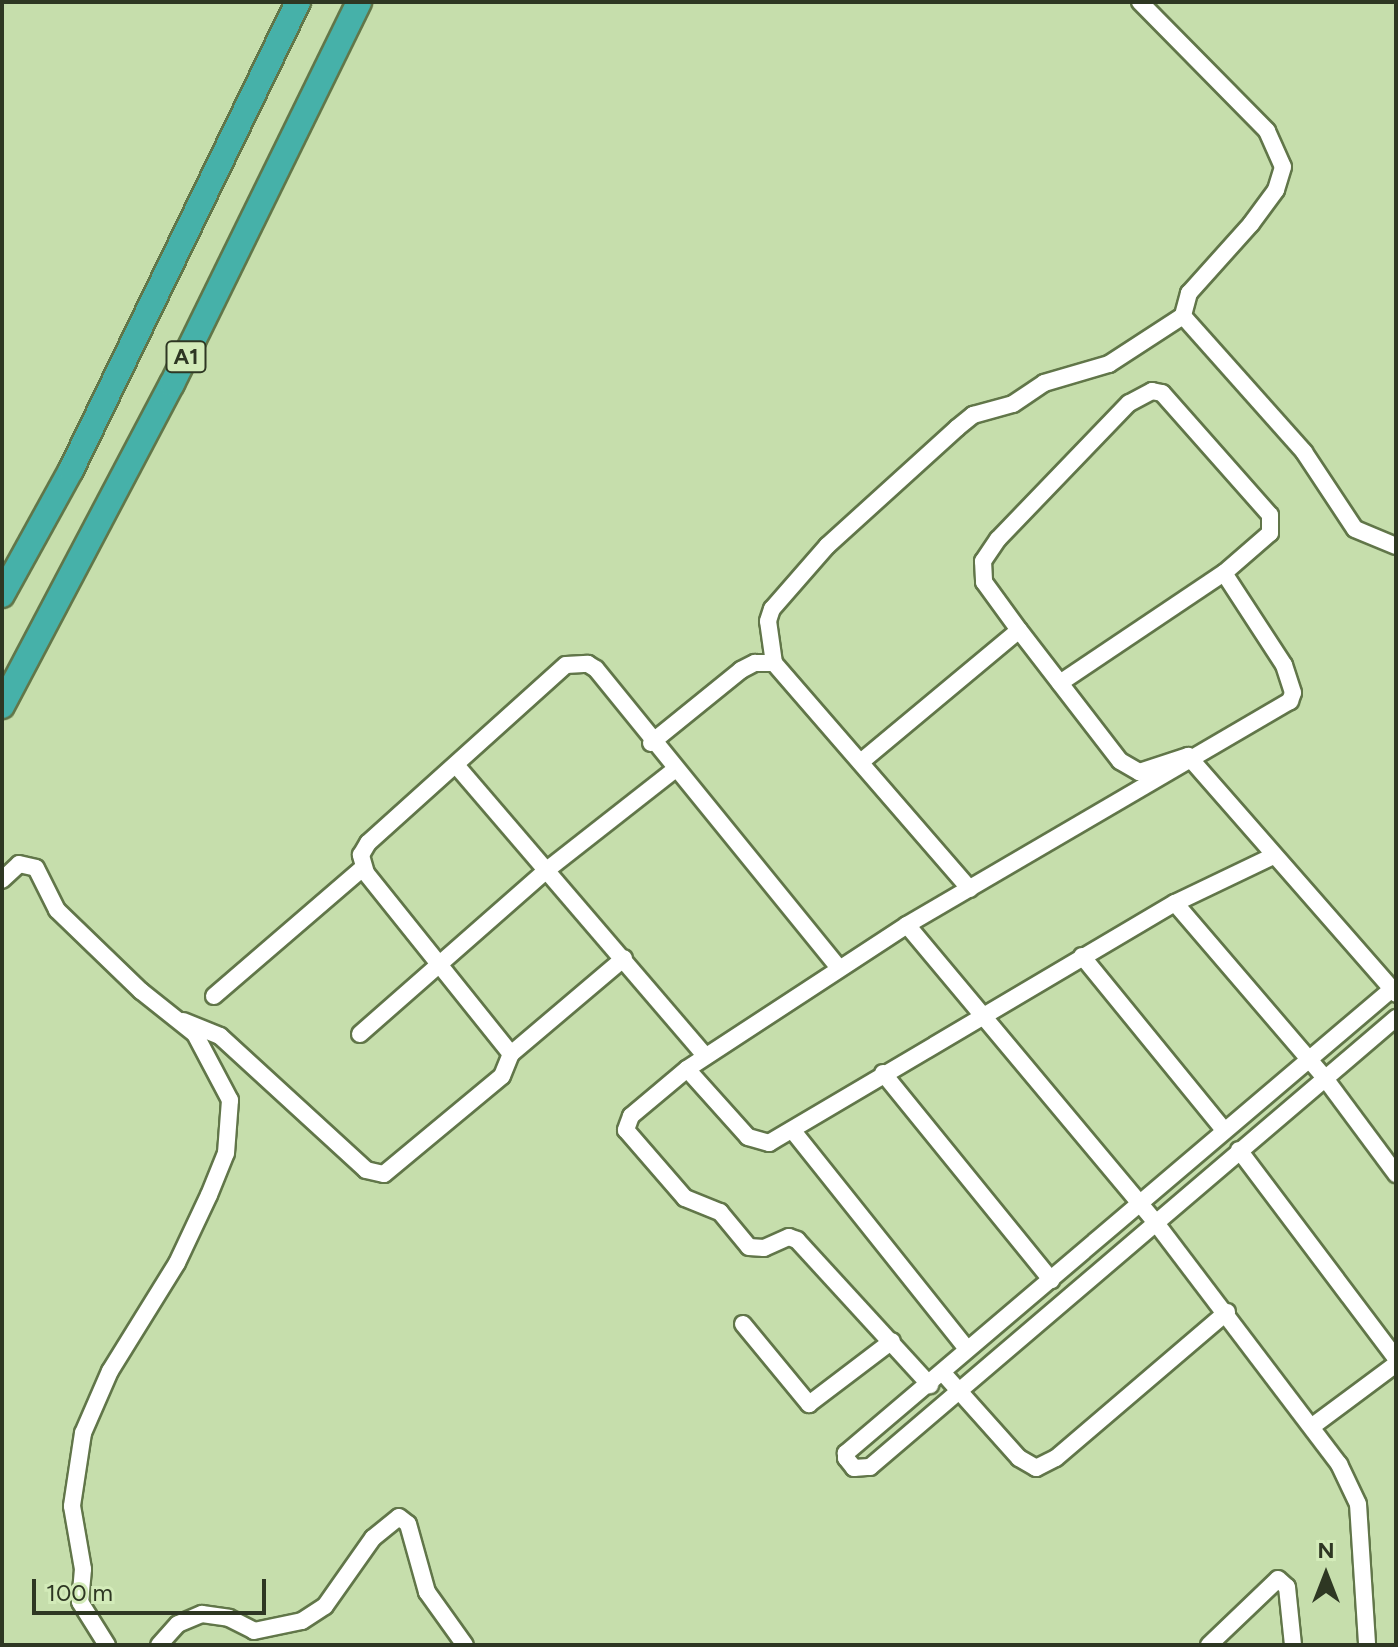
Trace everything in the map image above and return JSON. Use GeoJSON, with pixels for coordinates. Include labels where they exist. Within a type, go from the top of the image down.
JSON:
{"type":"FeatureCollection","features":[{"type":"Feature","properties":{"kind":"highway","name":"A1"},"geometry":{"type":"LineString","coordinates":[[2,595],[71,470],[298,2]]}},
{"type":"Feature","properties":{"kind":"highway","name":"A1"},"geometry":{"type":"LineString","coordinates":[[2,706],[179,370],[359,2]]}},
{"type":"Feature","properties":{"kind":"street"},"geometry":{"type":"LineString","coordinates":[[970,889],[774,663],[768,621],[772,609],[827,546],[973,415],[1013,404],[1044,383],[1109,364],[1183,316],[1189,293],[1251,224],[1276,190],[1283,167],[1267,131],[1140,2]]}},
{"type":"Feature","properties":{"kind":"street"},"geometry":{"type":"LineString","coordinates":[[1183,316],[1304,452],[1355,529],[1396,546]]}},
{"type":"Feature","properties":{"kind":"street"},"geometry":{"type":"LineString","coordinates":[[1060,683],[1224,573],[1270,533],[1270,515],[1174,399],[1152,391],[1129,403],[989,550],[983,561],[984,582],[1060,683],[1130,769],[1151,771],[1180,756],[1193,760],[1394,992],[1308,1057],[1223,1129],[1051,1280],[967,1349],[930,1385],[846,1453],[846,1458],[860,1470],[893,1446],[1396,1018]]}},
{"type":"Feature","properties":{"kind":"street"},"geometry":{"type":"LineString","coordinates":[[930,1385],[797,1240],[779,1239],[756,1250],[749,1247],[720,1212],[685,1198],[626,1130],[631,1116],[704,1054],[838,967],[1280,711],[1293,693],[1284,665],[1224,573]]}},
{"type":"Feature","properties":{"kind":"street"},"geometry":{"type":"LineString","coordinates":[[862,761],[1019,630]]}},
{"type":"Feature","properties":{"kind":"street"},"geometry":{"type":"LineString","coordinates":[[511,1054],[363,868],[361,855],[368,843],[557,671],[576,662],[596,669],[673,771],[838,967]]}},
{"type":"Feature","properties":{"kind":"street"},"geometry":{"type":"LineString","coordinates":[[651,743],[749,665],[774,663]]}},
{"type":"Feature","properties":{"kind":"street"},"geometry":{"type":"LineString","coordinates":[[456,765],[704,1054]]}},
{"type":"Feature","properties":{"kind":"street"},"geometry":{"type":"LineString","coordinates":[[360,1034],[548,869],[673,771]]}},
{"type":"Feature","properties":{"kind":"street"},"geometry":{"type":"LineString","coordinates":[[687,1069],[748,1137],[769,1143],[1175,903],[1273,856]]}},
{"type":"Feature","properties":{"kind":"street"},"geometry":{"type":"LineString","coordinates":[[2,880],[19,864],[36,868],[57,910],[141,991],[181,1021],[216,1066],[232,1115],[226,1153],[177,1263],[110,1371],[77,1460],[72,1523],[83,1569],[80,1602],[107,1645]]}},
{"type":"Feature","properties":{"kind":"street"},"geometry":{"type":"LineString","coordinates":[[214,996],[363,868]]}},
{"type":"Feature","properties":{"kind":"street"},"geometry":{"type":"LineString","coordinates":[[1175,903],[1308,1057],[1396,1174]]}},
{"type":"Feature","properties":{"kind":"street"},"geometry":{"type":"LineString","coordinates":[[907,925],[1140,1203],[1314,1425],[1349,1481],[1358,1504],[1367,1645]]}},
{"type":"Feature","properties":{"kind":"street"},"geometry":{"type":"LineString","coordinates":[[1082,956],[1223,1129]]}},
{"type":"Feature","properties":{"kind":"street"},"geometry":{"type":"LineString","coordinates":[[181,1021],[210,1030],[377,1175],[391,1171],[502,1076],[511,1054],[624,958]]}},
{"type":"Feature","properties":{"kind":"street"},"geometry":{"type":"LineString","coordinates":[[216,1066],[247,1060]]}},
{"type":"Feature","properties":{"kind":"street"},"geometry":{"type":"LineString","coordinates":[[883,1073],[1051,1280]]}},
{"type":"Feature","properties":{"kind":"street"},"geometry":{"type":"LineString","coordinates":[[793,1131],[967,1349]]}},
{"type":"Feature","properties":{"kind":"street"},"geometry":{"type":"LineString","coordinates":[[1239,1150],[1396,1361],[1314,1425]]}},
{"type":"Feature","properties":{"kind":"street"},"geometry":{"type":"LineString","coordinates":[[943,1373],[1019,1458],[1036,1468],[1056,1458],[1227,1312]]}},
{"type":"Feature","properties":{"kind":"street"},"geometry":{"type":"LineString","coordinates":[[743,1324],[809,1404],[892,1341]]}},
{"type":"Feature","properties":{"kind":"street"},"geometry":{"type":"LineString","coordinates":[[879,1428],[893,1446]]}},
{"type":"Feature","properties":{"kind":"street"},"geometry":{"type":"LineString","coordinates":[[159,1645],[178,1624],[202,1614],[265,1631],[312,1616],[335,1595],[373,1538],[399,1517],[408,1524],[427,1592],[465,1645]]}},
{"type":"Feature","properties":{"kind":"street"},"geometry":{"type":"LineString","coordinates":[[1209,1645],[1278,1579],[1287,1587],[1293,1645]]}}]}
